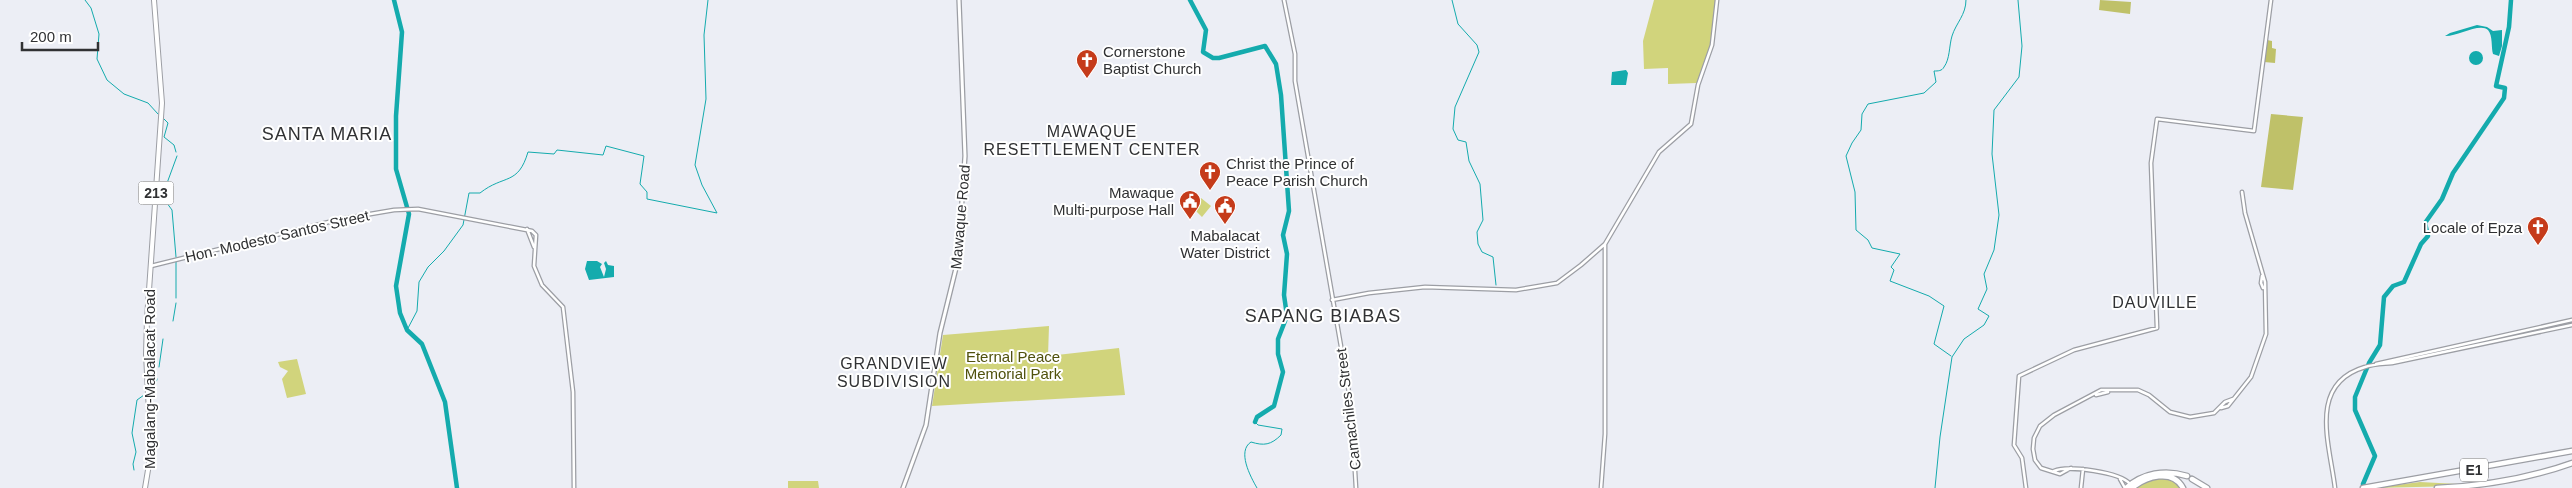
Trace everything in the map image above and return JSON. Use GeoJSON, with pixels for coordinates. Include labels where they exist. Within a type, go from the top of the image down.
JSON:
{"type":"FeatureCollection","features":[{"type":"Feature","properties":{"kind":"highway","name":"E1"},"geometry":{"type":"LineString","coordinates":[[2363,488],[2572,451]]}},
{"type":"Feature","properties":{"kind":"highway","name":"E1"},"geometry":{"type":"LineString","coordinates":[[2437,488],[2471,486],[2542,472],[2572,463]]}},
{"type":"Feature","properties":{"kind":"highway"},"geometry":{"type":"LineString","coordinates":[[2128,486],[2136,480],[2157,473],[2175,473],[2187,476]]}},
{"type":"Feature","properties":{"kind":"highway"},"geometry":{"type":"LineString","coordinates":[[2128,486],[2161,476],[2175,479],[2183,488]]}},
{"type":"Feature","properties":{"kind":"highway"},"geometry":{"type":"LineString","coordinates":[[2192,479],[2207,488]]}},
{"type":"Feature","properties":{"kind":"main road","name":"Magalang-Mabalacat Road"},"geometry":{"type":"LineString","coordinates":[[145,488],[150,452],[146,354],[162,103],[154,0]]}},
{"type":"Feature","properties":{"kind":"main road","name":"Mawaque Road"},"geometry":{"type":"LineString","coordinates":[[903,488],[926,425],[940,333],[958,260],[965,156],[958,0]]}},
{"type":"Feature","properties":{"kind":"street","name":"Camachiles Street"},"geometry":{"type":"LineString","coordinates":[[1284,0],[1295,54],[1295,81],[1351,404],[1356,488]]}},
{"type":"Feature","properties":{"kind":"street"},"geometry":{"type":"LineString","coordinates":[[1332,300],[1369,293],[1425,287],[1516,290],[1544,286],[1564,278],[1604,244],[1659,152],[1691,124],[1698,85],[1712,45],[1717,0]]}},
{"type":"Feature","properties":{"kind":"street"},"geometry":{"type":"LineString","coordinates":[[2026,488],[2022,458],[2014,445],[2019,376],[2074,350],[2157,328],[2151,163],[2157,119],[2254,131],[2271,0]]}},
{"type":"Feature","properties":{"kind":"street"},"geometry":{"type":"LineString","coordinates":[[2128,486],[2118,478],[2083,469],[2071,468],[2064,473],[2041,468],[2035,460],[2033,449],[2037,431],[2054,414],[2095,395],[2103,395],[2109,391],[2138,390],[2170,412],[2190,417],[2205,416],[2222,408],[2225,402],[2233,399],[2252,377],[2266,334],[2265,282],[2245,213],[2242,192]]}},
{"type":"Feature","properties":{"kind":"street","name":"Hon. Modesto Santos Street"},"geometry":{"type":"LineString","coordinates":[[151,266],[341,219],[413,209],[527,230]]}},
{"type":"Feature","properties":{"kind":"street"},"geometry":{"type":"LineString","coordinates":[[527,230],[534,249]]}},
{"type":"Feature","properties":{"kind":"street"},"geometry":{"type":"LineString","coordinates":[[527,230],[536,235],[534,266],[542,285],[563,307],[573,380],[574,488]]}},
{"type":"Feature","properties":{"kind":"street"},"geometry":{"type":"LineString","coordinates":[[1601,488],[1605,434],[1604,244]]}},
{"type":"Feature","properties":{"kind":"street"},"geometry":{"type":"LineString","coordinates":[[2335,488],[2326,419],[2326,405],[2339,383],[2352,372],[2364,367],[2572,320]]}},
{"type":"Feature","properties":{"kind":"street"},"geometry":{"type":"LineString","coordinates":[[2374,365],[2392,363],[2572,325]]}},
{"type":"Feature","properties":{"kind":"street"},"geometry":{"type":"LineString","coordinates":[[2080,488],[2080,478],[2083,469]]}},
{"type":"Feature","properties":{"kind":"street"},"geometry":{"type":"LineString","coordinates":[[2118,478],[2128,486]]}},
{"type":"Feature","properties":{"kind":"green space"},"geometry":{"type":"Polygon","coordinates":[[[1654,0],[1716,0],[1711,47],[1697,83],[1668,84],[1668,68],[1644,69],[1643,41],[1654,0]]]}},
{"type":"Feature","properties":{"kind":"green space"},"geometry":{"type":"Polygon","coordinates":[[[1201,198],[1211,206],[1202,217],[1193,208],[1201,198]]]}},
{"type":"Feature","properties":{"kind":"green space","name":"Eternal Peace Memorial Park"},"geometry":{"type":"Polygon","coordinates":[[[1049,326],[1048,356],[1119,348],[1125,395],[932,406],[943,335],[1049,326]]]}},
{"type":"Feature","properties":{"kind":"green space"},"geometry":{"type":"Polygon","coordinates":[[[297,359],[306,394],[287,398],[282,379],[288,371],[280,367],[278,362],[297,359]]]}},
{"type":"Feature","properties":{"kind":"green space"},"geometry":{"type":"Polygon","coordinates":[[[2165,478],[2177,482],[2181,488],[2135,488],[2150,479],[2165,478]]]}},
{"type":"Feature","properties":{"kind":"green space"},"geometry":{"type":"Polygon","coordinates":[[[788,481],[818,481],[819,488],[788,488],[788,481]]]}},
{"type":"Feature","properties":{"kind":"green space"},"geometry":{"type":"Polygon","coordinates":[[[2420,482],[2458,484],[2458,486],[2374,488],[2420,482]]]}},
{"type":"Feature","properties":{"kind":"shaded area"},"geometry":{"type":"Polygon","coordinates":[[[2100,0],[2131,2],[2130,14],[2099,10],[2100,0]]]}},
{"type":"Feature","properties":{"kind":"shaded area"},"geometry":{"type":"Polygon","coordinates":[[[2267,40],[2272,41],[2272,48],[2276,49],[2275,63],[2264,62],[2267,40]]]}},
{"type":"Feature","properties":{"kind":"shaded area"},"geometry":{"type":"Polygon","coordinates":[[[2271,114],[2303,117],[2293,190],[2261,187],[2271,114]]]}},
{"type":"Feature","properties":{"kind":"water"},"geometry":{"type":"Polygon","coordinates":[[[2477,25],[2487,27],[2493,31],[2502,30],[2502,46],[2499,56],[2493,54],[2491,35],[2484,28],[2445,36],[2477,25]]]}},
{"type":"Feature","properties":{"kind":"water"},"geometry":{"type":"Polygon","coordinates":[[[2473,51],[2479,51],[2483,58],[2479,65],[2473,65],[2469,61],[2469,55],[2473,51]]]}},
{"type":"Feature","properties":{"kind":"water"},"geometry":{"type":"Polygon","coordinates":[[[1626,70],[1628,73],[1626,85],[1611,85],[1612,72],[1626,70]]]}},
{"type":"Feature","properties":{"kind":"water"},"geometry":{"type":"Polygon","coordinates":[[[587,261],[597,261],[602,264],[600,267],[604,277],[606,269],[604,263],[606,261],[608,265],[614,266],[614,277],[589,280],[585,269],[587,261]]]}},
{"type":"Feature","properties":{"kind":"waterway"},"geometry":{"type":"LineString","coordinates":[[85,0],[91,8],[99,34],[97,59],[107,80],[124,94],[148,103],[158,114]]}},
{"type":"Feature","properties":{"kind":"waterway"},"geometry":{"type":"LineString","coordinates":[[394,0],[402,32],[396,116],[396,169],[409,214],[396,286],[400,313],[407,330],[422,344],[445,402],[457,488]]}},
{"type":"Feature","properties":{"kind":"waterway"},"geometry":{"type":"LineString","coordinates":[[407,330],[417,311],[419,282],[428,267],[444,251],[463,225],[469,193],[480,193],[496,183],[515,175],[524,163],[528,152],[554,154],[557,150],[603,155],[606,146],[644,156],[640,184],[647,192],[647,199],[717,213],[702,185],[695,165],[706,99],[704,35],[708,0]]}},
{"type":"Feature","properties":{"kind":"waterway"},"geometry":{"type":"LineString","coordinates":[[1190,0],[1206,30],[1203,52],[1213,58],[1219,58],[1265,46],[1276,64],[1281,95],[1289,211],[1283,235],[1287,254],[1284,295],[1287,316],[1278,339],[1278,354],[1283,372],[1274,406],[1257,417],[1255,422]]}},
{"type":"Feature","properties":{"kind":"waterway"},"geometry":{"type":"LineString","coordinates":[[1452,0],[1458,24],[1477,45],[1479,52],[1455,107],[1453,129],[1458,140],[1466,142],[1469,161],[1480,184],[1483,220],[1477,232],[1478,244],[1482,252],[1493,257],[1496,285]]}},
{"type":"Feature","properties":{"kind":"waterway"},"geometry":{"type":"LineString","coordinates":[[1951,356],[1934,344],[1944,306],[1929,296],[1890,281],[1894,270],[1891,267],[1900,254],[1872,248],[1868,240],[1856,230],[1855,192],[1846,156],[1861,130],[1862,114],[1868,104],[1924,93],[1936,82],[1934,71],[1941,70],[1946,64],[1952,36],[1963,15],[1966,0]]}},
{"type":"Feature","properties":{"kind":"waterway"},"geometry":{"type":"LineString","coordinates":[[1935,488],[1940,437],[1952,357],[1964,339],[1984,325],[1989,316],[1978,309],[1987,289],[1984,274],[1994,250],[1999,215],[1992,154],[1994,110],[2019,77],[2022,46],[2018,0]]}},
{"type":"Feature","properties":{"kind":"waterway"},"geometry":{"type":"LineString","coordinates":[[2363,484],[2375,456],[2355,410],[2355,397],[2369,363],[2380,345],[2384,297],[2393,286],[2404,282],[2421,244],[2428,236],[2425,223],[2442,199],[2453,173],[2504,98],[2505,88],[2496,86],[2509,27],[2511,0]]}},
{"type":"Feature","properties":{"kind":"waterway"},"geometry":{"type":"LineString","coordinates":[[164,119],[168,123],[164,137],[174,145],[176,152]]}},
{"type":"Feature","properties":{"kind":"waterway"},"geometry":{"type":"LineString","coordinates":[[176,257],[172,210],[164,199],[163,194],[177,156]]}},
{"type":"Feature","properties":{"kind":"waterway"},"geometry":{"type":"LineString","coordinates":[[176,262],[176,298]]}},
{"type":"Feature","properties":{"kind":"waterway"},"geometry":{"type":"LineString","coordinates":[[173,321],[176,303]]}},
{"type":"Feature","properties":{"kind":"waterway"},"geometry":{"type":"LineString","coordinates":[[159,367],[163,339]]}},
{"type":"Feature","properties":{"kind":"waterway"},"geometry":{"type":"LineString","coordinates":[[150,391],[155,387],[157,379]]}},
{"type":"Feature","properties":{"kind":"waterway"},"geometry":{"type":"LineString","coordinates":[[134,470],[133,464],[136,452],[132,433],[137,400],[144,395]]}},
{"type":"Feature","properties":{"kind":"waterway"},"geometry":{"type":"LineString","coordinates":[[1255,422],[1258,425],[1282,429],[1281,435],[1271,443],[1260,444],[1251,442],[1247,446],[1245,451],[1246,464],[1257,488]]}},
{"type":"Feature","properties":{"kind":"place","name":"Cornerstone Baptist Church"},"geometry":{"type":"Point","coordinates":[1087,79]}},
{"type":"Feature","properties":{"kind":"place","name":"Christ the Prince of Peace Parish Church"},"geometry":{"type":"Point","coordinates":[1210,191]}},
{"type":"Feature","properties":{"kind":"place","name":"Mawaque Multi-purpose Hall"},"geometry":{"type":"Point","coordinates":[1190,220]}},
{"type":"Feature","properties":{"kind":"place","name":"Mabalacat Water District"},"geometry":{"type":"Point","coordinates":[1225,225]}},
{"type":"Feature","properties":{"kind":"place","name":"Locale of Epza"},"geometry":{"type":"Point","coordinates":[2538,246]}},
{"type":"Feature","properties":{"kind":"district","name":"SANTA MARIA"},"geometry":{"type":"Point","coordinates":[327,134]}},
{"type":"Feature","properties":{"kind":"district","name":"MAWAQUE RESETTLEMENT CENTER"},"geometry":{"type":"Point","coordinates":[1092,140]}},
{"type":"Feature","properties":{"kind":"district","name":"DAUVILLE"},"geometry":{"type":"Point","coordinates":[2155,302]}},
{"type":"Feature","properties":{"kind":"district","name":"SAPANG BIABAS"},"geometry":{"type":"Point","coordinates":[1323,316]}},
{"type":"Feature","properties":{"kind":"district","name":"GRANDVIEW SUBDIVISION"},"geometry":{"type":"Point","coordinates":[894,372]}}]}
